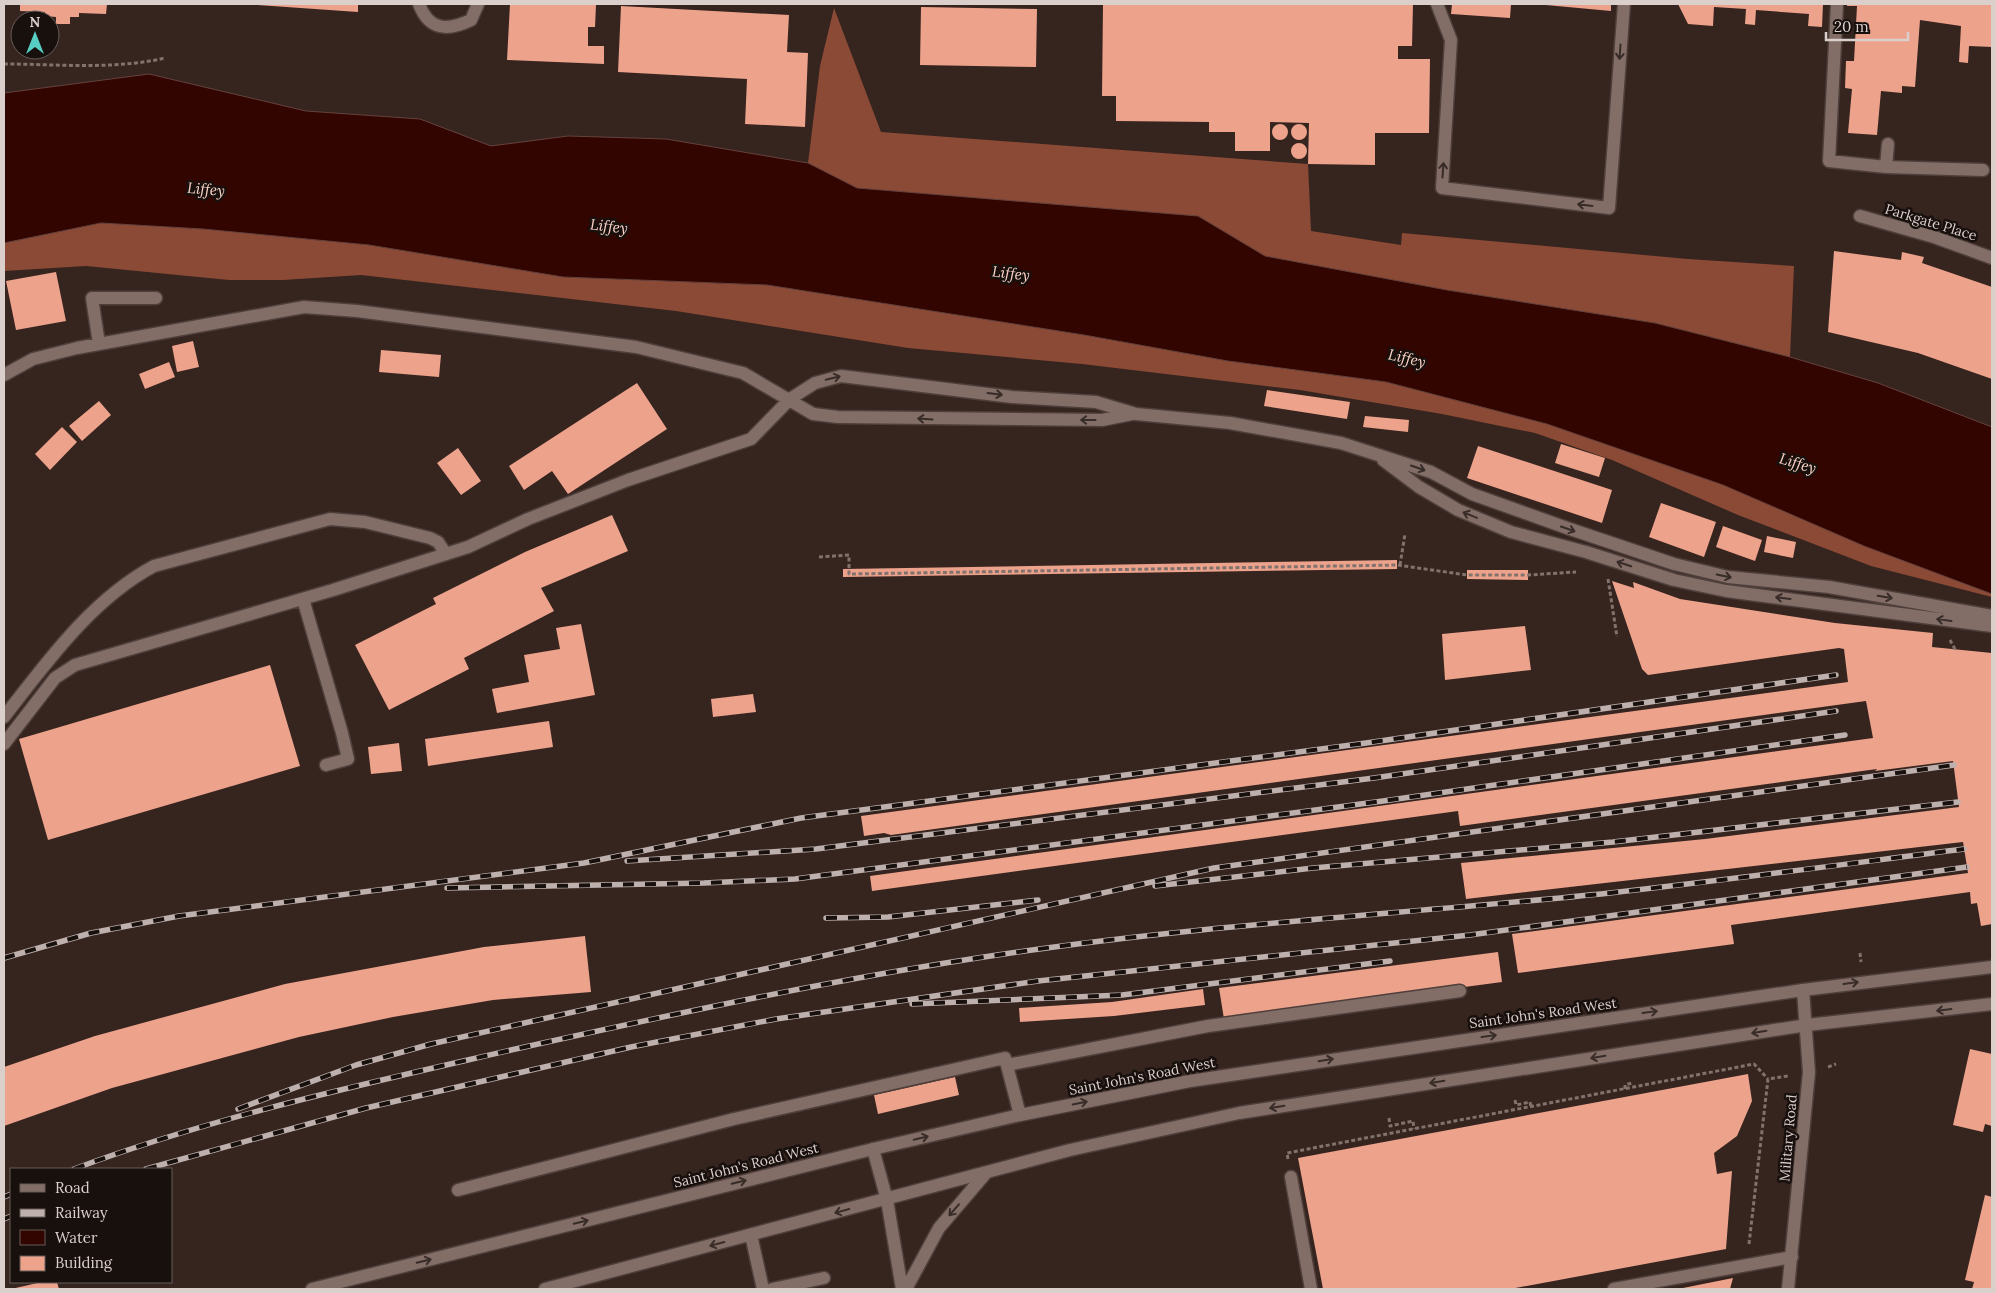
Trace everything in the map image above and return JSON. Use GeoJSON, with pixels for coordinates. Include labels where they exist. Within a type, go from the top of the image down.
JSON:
{"type":"FeatureCollection","features":[{"type":"Feature","properties":{"kind":"main road"},"geometry":{"type":"LineString","coordinates":[[419,4],[428,21],[441,27],[456,27],[471,20],[478,4]]}},
{"type":"Feature","properties":{"kind":"main road"},"geometry":{"type":"LineString","coordinates":[[1437,4],[1451,40],[1442,188],[1609,208],[1624,4]]}},
{"type":"Feature","properties":{"kind":"main road"},"geometry":{"type":"LineString","coordinates":[[1837,4],[1829,161],[1886,167],[1983,170]]}},
{"type":"Feature","properties":{"kind":"main road"},"geometry":{"type":"LineString","coordinates":[[1886,167],[1888,144]]}},
{"type":"Feature","properties":{"kind":"main road","name":"Parkgate Place"},"geometry":{"type":"LineString","coordinates":[[1860,216],[1934,237],[1992,258]]}},
{"type":"Feature","properties":{"kind":"main road"},"geometry":{"type":"LineString","coordinates":[[99,344],[92,298],[156,298]]}},
{"type":"Feature","properties":{"kind":"main road"},"geometry":{"type":"LineString","coordinates":[[4,375],[34,359],[99,344],[304,307],[357,311],[636,347],[743,372],[813,414],[838,417],[1102,420],[1136,414]]}},
{"type":"Feature","properties":{"kind":"main road"},"geometry":{"type":"LineString","coordinates":[[4,744],[55,678],[75,665],[303,599],[446,554],[628,480],[751,439],[790,399],[815,383],[841,376],[1012,397],[1096,402],[1136,414],[1230,423],[1341,443],[1431,472],[1472,494],[1674,564],[1728,577],[1829,587],[1992,616]]}},
{"type":"Feature","properties":{"kind":"main road"},"geometry":{"type":"LineString","coordinates":[[1372,452],[1419,487],[1458,510],[1511,532],[1586,552],[1674,580],[1726,591],[1992,626]]}},
{"type":"Feature","properties":{"kind":"main road"},"geometry":{"type":"LineString","coordinates":[[4,717],[75,630],[138,575],[154,566],[330,519],[365,522],[430,538],[438,542],[446,554]]}},
{"type":"Feature","properties":{"kind":"main road"},"geometry":{"type":"LineString","coordinates":[[303,599],[348,759],[326,765]]}},
{"type":"Feature","properties":{"kind":"main road","name":"Saint John's Road West"},"geometry":{"type":"LineString","coordinates":[[312,1289],[873,1149],[1020,1115],[1190,1081],[1803,990],[1992,967]]}},
{"type":"Feature","properties":{"kind":"main road","name":"Military Road"},"geometry":{"type":"LineString","coordinates":[[1788,1289],[1809,1072],[1803,990]]}},
{"type":"Feature","properties":{"kind":"main road"},"geometry":{"type":"LineString","coordinates":[[1007,1065],[1208,1026],[1460,991]]}},
{"type":"Feature","properties":{"kind":"main road"},"geometry":{"type":"LineString","coordinates":[[544,1289],[887,1200],[1070,1150],[1239,1113],[1807,1025],[1992,1004]]}},
{"type":"Feature","properties":{"kind":"main road"},"geometry":{"type":"LineString","coordinates":[[458,1190],[734,1119],[1005,1058],[1020,1115]]}},
{"type":"Feature","properties":{"kind":"main road"},"geometry":{"type":"LineString","coordinates":[[873,1149],[887,1200],[902,1289]]}},
{"type":"Feature","properties":{"kind":"main road"},"geometry":{"type":"LineString","coordinates":[[906,1289],[939,1228],[986,1173]]}},
{"type":"Feature","properties":{"kind":"main road"},"geometry":{"type":"LineString","coordinates":[[1291,1177],[1311,1289]]}},
{"type":"Feature","properties":{"kind":"main road"},"geometry":{"type":"LineString","coordinates":[[751,1235],[763,1289]]}},
{"type":"Feature","properties":{"kind":"main road"},"geometry":{"type":"LineString","coordinates":[[1614,1289],[1792,1257]]}},
{"type":"Feature","properties":{"kind":"main road"},"geometry":{"type":"LineString","coordinates":[[772,1289],[824,1278]]}},
{"type":"Feature","properties":{"kind":"path"},"geometry":{"type":"LineString","coordinates":[[4,64],[118,65],[139,64],[165,58]]}},
{"type":"Feature","properties":{"kind":"path"},"geometry":{"type":"LineString","coordinates":[[1400,565],[1405,534]]}},
{"type":"Feature","properties":{"kind":"path"},"geometry":{"type":"LineString","coordinates":[[819,557],[849,555],[849,574],[1400,565],[1467,575],[1528,575],[1578,572]]}},
{"type":"Feature","properties":{"kind":"path"},"geometry":{"type":"LineString","coordinates":[[1608,575],[1607,581],[1617,637]]}},
{"type":"Feature","properties":{"kind":"path"},"geometry":{"type":"LineString","coordinates":[[1288,1160],[1287,1153],[1754,1064],[1768,1079],[1747,1266]]}},
{"type":"Feature","properties":{"kind":"path"},"geometry":{"type":"LineString","coordinates":[[1768,1079],[1809,1072],[1836,1064]]}},
{"type":"Feature","properties":{"kind":"path"},"geometry":{"type":"LineString","coordinates":[[1626,1089],[1625,1085],[1632,1083]]}},
{"type":"Feature","properties":{"kind":"path"},"geometry":{"type":"LineString","coordinates":[[1515,1100],[1516,1105],[1530,1102],[1531,1106]]}},
{"type":"Feature","properties":{"kind":"path"},"geometry":{"type":"LineString","coordinates":[[1389,1118],[1390,1126],[1414,1121],[1414,1129]]}},
{"type":"Feature","properties":{"kind":"shaded area"},"geometry":{"type":"Polygon","coordinates":[[[834,8],[881,132],[1308,164],[1311,231],[1401,245],[1402,233],[1688,259],[1794,266],[1790,357],[1655,323],[1447,290],[1265,256],[1200,217],[857,188],[808,163],[820,66],[834,8]]]}},
{"type":"Feature","properties":{"kind":"shaded area"},"geometry":{"type":"Polygon","coordinates":[[[101,223],[203,229],[369,245],[563,277],[767,285],[1084,335],[1228,361],[1386,382],[1547,424],[1723,485],[1864,546],[1992,594],[1992,597],[1871,566],[1738,515],[1612,460],[1535,433],[1442,414],[1300,390],[1082,364],[908,348],[676,311],[361,275],[283,280],[229,280],[86,266],[4,271],[4,243],[101,223]]]}},
{"type":"Feature","properties":{"kind":"water","name":"Liffey"},"geometry":{"type":"Polygon","coordinates":[[[149,74],[306,111],[420,119],[491,146],[568,136],[666,139],[808,163],[857,188],[1198,216],[1265,256],[1447,290],[1655,323],[1790,357],[1878,383],[1992,427],[1992,594],[1864,546],[1723,485],[1547,424],[1386,382],[1228,361],[1084,335],[767,285],[563,277],[369,245],[203,229],[101,223],[4,243],[4,93],[149,74]]]}},
{"type":"Feature","properties":{"kind":"building"},"geometry":{"type":"Polygon","coordinates":[[[20,4],[107,4],[106,14],[79,13],[79,17],[70,17],[70,24],[60,24],[60,10],[20,10],[20,4]]]}},
{"type":"Feature","properties":{"kind":"building"},"geometry":{"type":"Polygon","coordinates":[[[243,4],[358,4],[358,12],[243,4]]]}},
{"type":"Feature","properties":{"kind":"building"},"geometry":{"type":"Polygon","coordinates":[[[510,4],[596,5],[595,27],[588,27],[588,46],[604,46],[604,64],[507,60],[510,4]]]}},
{"type":"Feature","properties":{"kind":"building"},"geometry":{"type":"Polygon","coordinates":[[[1103,4],[1413,4],[1412,46],[1398,46],[1398,59],[1430,59],[1429,133],[1375,133],[1375,165],[1308,164],[1309,123],[1270,122],[1270,151],[1235,151],[1235,132],[1209,132],[1209,122],[1116,121],[1116,96],[1102,96],[1103,4]]]}},
{"type":"Feature","properties":{"kind":"building"},"geometry":{"type":"Polygon","coordinates":[[[1452,4],[1511,4],[1510,18],[1451,14],[1452,4]]]}},
{"type":"Feature","properties":{"kind":"building"},"geometry":{"type":"Polygon","coordinates":[[[1535,4],[1611,4],[1611,11],[1535,4]]]}},
{"type":"Feature","properties":{"kind":"building"},"geometry":{"type":"Polygon","coordinates":[[[1678,4],[1823,4],[1822,27],[1808,26],[1809,14],[1756,10],[1755,25],[1745,24],[1746,9],[1714,7],[1713,26],[1688,24],[1678,4]]]}},
{"type":"Feature","properties":{"kind":"building"},"geometry":{"type":"Polygon","coordinates":[[[1847,4],[1992,4],[1992,47],[1969,46],[1968,63],[1959,62],[1961,26],[1920,20],[1915,87],[1902,86],[1902,93],[1881,91],[1877,135],[1848,133],[1852,89],[1845,88],[1846,61],[1854,61],[1857,6],[1847,6],[1847,4]]]}},
{"type":"Feature","properties":{"kind":"building"},"geometry":{"type":"Polygon","coordinates":[[[621,6],[789,15],[787,52],[808,53],[805,127],[745,124],[747,79],[618,72],[621,6]]]}},
{"type":"Feature","properties":{"kind":"building"},"geometry":{"type":"Polygon","coordinates":[[[921,7],[1037,9],[1036,67],[920,65],[921,7]]]}},
{"type":"Feature","properties":{"kind":"building"},"geometry":{"type":"Polygon","coordinates":[[[1280,124],[1286,126],[1288,132],[1286,138],[1280,140],[1274,138],[1272,132],[1274,126],[1280,124]]]}},
{"type":"Feature","properties":{"kind":"building"},"geometry":{"type":"Polygon","coordinates":[[[1299,124],[1305,126],[1307,132],[1305,138],[1299,140],[1293,138],[1291,132],[1293,126],[1299,124]]]}},
{"type":"Feature","properties":{"kind":"building"},"geometry":{"type":"Polygon","coordinates":[[[1299,143],[1305,145],[1307,151],[1305,157],[1299,159],[1293,157],[1291,151],[1293,145],[1299,143]]]}},
{"type":"Feature","properties":{"kind":"building"},"geometry":{"type":"Polygon","coordinates":[[[1834,251],[1901,260],[1902,252],[1924,257],[1922,263],[1992,287],[1992,379],[1918,353],[1828,332],[1834,251]]]}},
{"type":"Feature","properties":{"kind":"building"},"geometry":{"type":"Polygon","coordinates":[[[56,272],[66,321],[16,330],[6,281],[56,272]]]}},
{"type":"Feature","properties":{"kind":"building"},"geometry":{"type":"Polygon","coordinates":[[[193,341],[199,367],[177,372],[172,346],[193,341]]]}},
{"type":"Feature","properties":{"kind":"building"},"geometry":{"type":"Polygon","coordinates":[[[381,350],[441,355],[439,377],[379,372],[381,350]]]}},
{"type":"Feature","properties":{"kind":"building"},"geometry":{"type":"Polygon","coordinates":[[[169,362],[175,377],[145,389],[139,374],[169,362]]]}},
{"type":"Feature","properties":{"kind":"building"},"geometry":{"type":"Polygon","coordinates":[[[637,383],[667,429],[568,494],[552,471],[524,490],[509,466],[637,383]]]}},
{"type":"Feature","properties":{"kind":"building"},"geometry":{"type":"Polygon","coordinates":[[[1267,390],[1350,402],[1347,419],[1264,406],[1267,390]]]}},
{"type":"Feature","properties":{"kind":"building"},"geometry":{"type":"Polygon","coordinates":[[[99,401],[111,415],[82,441],[69,426],[99,401]]]}},
{"type":"Feature","properties":{"kind":"building"},"geometry":{"type":"Polygon","coordinates":[[[1365,416],[1409,420],[1408,432],[1363,427],[1365,416]]]}},
{"type":"Feature","properties":{"kind":"building"},"geometry":{"type":"Polygon","coordinates":[[[62,427],[77,442],[50,470],[35,454],[62,427]]]}},
{"type":"Feature","properties":{"kind":"building"},"geometry":{"type":"Polygon","coordinates":[[[1561,444],[1605,458],[1599,477],[1555,463],[1561,444]]]}},
{"type":"Feature","properties":{"kind":"building"},"geometry":{"type":"Polygon","coordinates":[[[1478,446],[1612,490],[1602,523],[1467,478],[1478,446]]]}},
{"type":"Feature","properties":{"kind":"building"},"geometry":{"type":"Polygon","coordinates":[[[458,448],[481,481],[461,495],[437,463],[458,448]]]}},
{"type":"Feature","properties":{"kind":"building"},"geometry":{"type":"Polygon","coordinates":[[[1661,503],[1716,522],[1704,557],[1649,537],[1661,503]]]}},
{"type":"Feature","properties":{"kind":"building"},"geometry":{"type":"Polygon","coordinates":[[[612,515],[628,551],[541,588],[554,611],[464,658],[469,669],[389,710],[355,645],[436,604],[433,598],[525,552],[612,515]]]}},
{"type":"Feature","properties":{"kind":"building"},"geometry":{"type":"Polygon","coordinates":[[[1723,526],[1762,540],[1755,561],[1716,547],[1723,526]]]}},
{"type":"Feature","properties":{"kind":"building"},"geometry":{"type":"Polygon","coordinates":[[[1767,536],[1796,542],[1793,558],[1764,552],[1767,536]]]}},
{"type":"Feature","properties":{"kind":"building"},"geometry":{"type":"Polygon","coordinates":[[[1397,560],[1397,569],[843,577],[843,569],[1397,560]]]}},
{"type":"Feature","properties":{"kind":"building"},"geometry":{"type":"Polygon","coordinates":[[[1467,570],[1528,570],[1528,580],[1467,579],[1467,570]]]}},
{"type":"Feature","properties":{"kind":"building"},"geometry":{"type":"Polygon","coordinates":[[[1612,581],[1634,588],[1633,582],[1680,599],[1835,623],[1933,633],[1932,647],[1992,653],[1992,924],[1981,926],[1977,903],[1971,904],[1970,892],[1731,925],[1734,944],[1518,973],[1512,934],[1968,873],[1963,842],[1466,899],[1461,863],[1705,839],[1959,807],[1953,761],[1875,771],[1877,769],[1460,826],[1458,811],[872,891],[870,876],[1873,738],[1866,701],[891,835],[884,833],[864,836],[861,816],[1848,682],[1844,649],[1839,648],[1648,675],[1642,669],[1612,581]]]}},
{"type":"Feature","properties":{"kind":"building"},"geometry":{"type":"Polygon","coordinates":[[[581,624],[595,695],[497,713],[492,689],[529,682],[524,655],[560,649],[556,628],[581,624]]]}},
{"type":"Feature","properties":{"kind":"building"},"geometry":{"type":"Polygon","coordinates":[[[1525,626],[1531,670],[1445,680],[1442,634],[1525,626]]]}},
{"type":"Feature","properties":{"kind":"building"},"geometry":{"type":"Polygon","coordinates":[[[270,665],[300,766],[48,840],[19,739],[270,665]]]}},
{"type":"Feature","properties":{"kind":"building"},"geometry":{"type":"Polygon","coordinates":[[[753,694],[756,712],[713,717],[711,699],[753,694]]]}},
{"type":"Feature","properties":{"kind":"building"},"geometry":{"type":"Polygon","coordinates":[[[549,721],[553,747],[428,766],[425,739],[549,721]]]}},
{"type":"Feature","properties":{"kind":"building"},"geometry":{"type":"Polygon","coordinates":[[[399,743],[402,771],[371,774],[368,747],[399,743]]]}},
{"type":"Feature","properties":{"kind":"building"},"geometry":{"type":"Polygon","coordinates":[[[585,936],[591,992],[493,1000],[393,1017],[299,1037],[112,1088],[4,1126],[4,1067],[95,1036],[285,984],[484,947],[585,936]]]}},
{"type":"Feature","properties":{"kind":"building"},"geometry":{"type":"Polygon","coordinates":[[[1498,952],[1502,982],[1224,1019],[1219,988],[1498,952]]]}},
{"type":"Feature","properties":{"kind":"building"},"geometry":{"type":"Polygon","coordinates":[[[1203,989],[1205,1005],[1114,1016],[1020,1022],[1019,1008],[1112,1002],[1203,989]]]}},
{"type":"Feature","properties":{"kind":"building"},"geometry":{"type":"Polygon","coordinates":[[[1970,1049],[1992,1054],[1992,1126],[1985,1124],[1983,1132],[1953,1125],[1970,1049]]]}},
{"type":"Feature","properties":{"kind":"building"},"geometry":{"type":"Polygon","coordinates":[[[1748,1074],[1752,1101],[1737,1136],[1714,1153],[1717,1174],[1732,1171],[1726,1249],[1510,1289],[1323,1289],[1298,1158],[1748,1074]]]}},
{"type":"Feature","properties":{"kind":"building"},"geometry":{"type":"Polygon","coordinates":[[[955,1077],[959,1095],[878,1114],[874,1095],[955,1077]]]}},
{"type":"Feature","properties":{"kind":"building"},"geometry":{"type":"Polygon","coordinates":[[[1985,1195],[1992,1197],[1992,1289],[1972,1289],[1974,1282],[1965,1280],[1985,1195]]]}},
{"type":"Feature","properties":{"kind":"building"},"geometry":{"type":"Polygon","coordinates":[[[1733,1278],[1730,1289],[1683,1289],[1683,1288],[1733,1278]]]}},
{"type":"Feature","properties":{"kind":"building"},"geometry":{"type":"Polygon","coordinates":[[[38,1283],[57,1283],[59,1289],[11,1289],[38,1283]]]}},
{"type":"Feature","properties":{"kind":"railway"},"geometry":{"type":"LineString","coordinates":[[4,958],[91,933],[179,916],[584,863],[801,818],[1366,743],[1836,675]]}},
{"type":"Feature","properties":{"kind":"railway"},"geometry":{"type":"LineString","coordinates":[[627,861],[816,849],[1374,778],[1836,711]]}},
{"type":"Feature","properties":{"kind":"railway"},"geometry":{"type":"LineString","coordinates":[[447,888],[704,883],[795,879],[1383,801],[1845,735]]}},
{"type":"Feature","properties":{"kind":"railway"},"geometry":{"type":"LineString","coordinates":[[238,1109],[356,1065],[431,1044],[1214,868],[1954,765]]}},
{"type":"Feature","properties":{"kind":"railway"},"geometry":{"type":"LineString","coordinates":[[1155,886],[1313,868],[1613,842],[1958,802]]}},
{"type":"Feature","properties":{"kind":"railway"},"geometry":{"type":"LineString","coordinates":[[77,1168],[128,1150],[236,1117],[401,1075],[695,1010],[880,974],[1004,954],[1155,935],[1610,893],[1964,849]]}},
{"type":"Feature","properties":{"kind":"railway"},"geometry":{"type":"LineString","coordinates":[[150,1168],[366,1108],[631,1047],[776,1019],[1038,981],[1470,935],[1967,867]]}},
{"type":"Feature","properties":{"kind":"railway"},"geometry":{"type":"LineString","coordinates":[[826,918],[888,917],[1038,900]]}},
{"type":"Feature","properties":{"kind":"railway"},"geometry":{"type":"LineString","coordinates":[[912,1004],[1122,995],[1390,961]]}},
{"type":"Feature","properties":{"kind":"railway"},"geometry":{"type":"LineString","coordinates":[[4,1197],[10,1194]]}},
{"type":"Feature","properties":{"kind":"railway"},"geometry":{"type":"LineString","coordinates":[[4,1219],[10,1216]]}}]}
